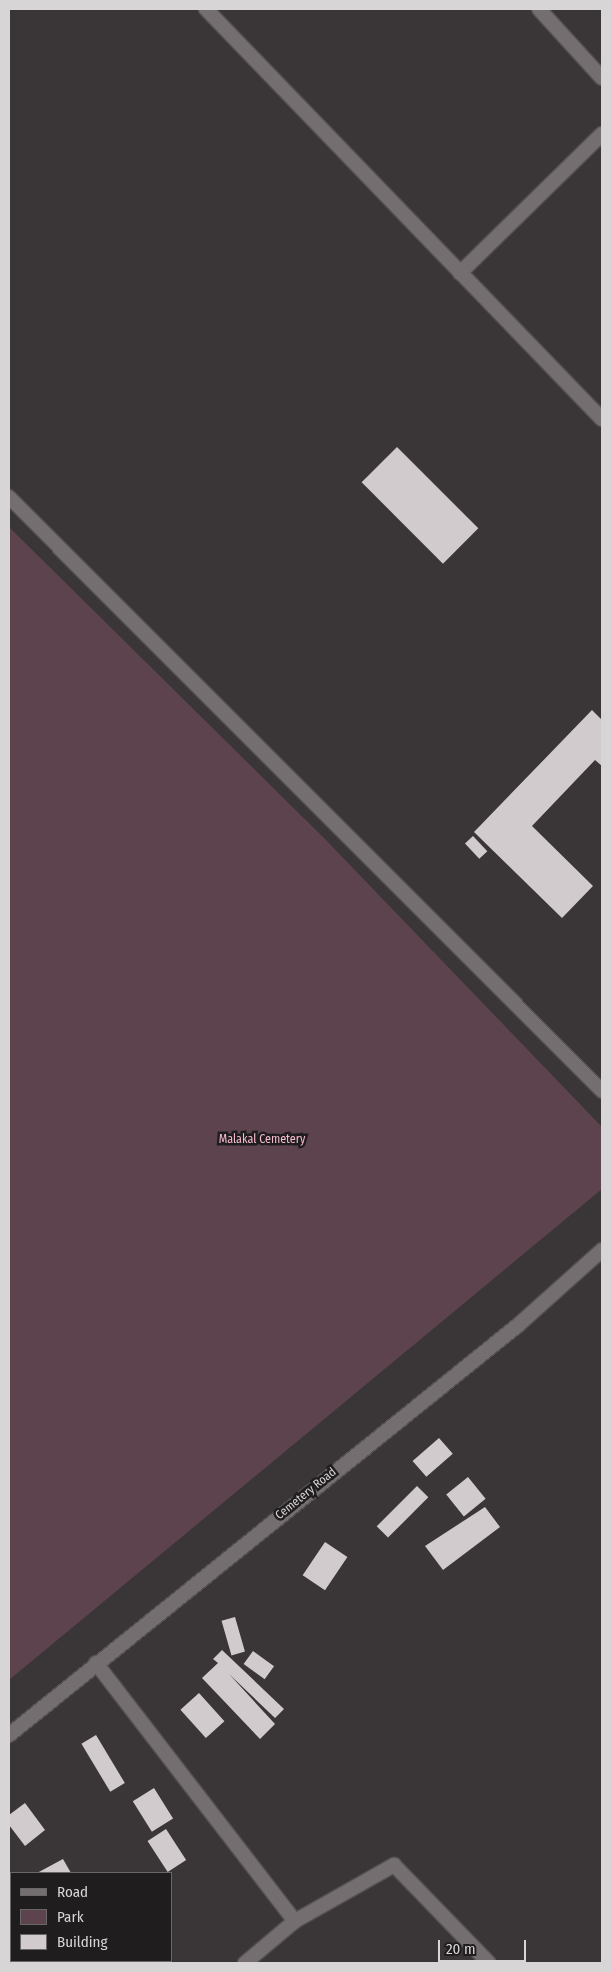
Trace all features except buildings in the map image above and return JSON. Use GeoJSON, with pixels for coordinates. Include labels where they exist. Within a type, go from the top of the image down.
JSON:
{"type":"FeatureCollection","features":[{"type":"Feature","properties":{"kind":"street"},"geometry":{"type":"LineString","coordinates":[[206,9],[602,420]]}},
{"type":"Feature","properties":{"kind":"street"},"geometry":{"type":"LineString","coordinates":[[539,9],[602,78]]}},
{"type":"Feature","properties":{"kind":"street"},"geometry":{"type":"LineString","coordinates":[[460,273],[602,134]]}},
{"type":"Feature","properties":{"kind":"street"},"geometry":{"type":"LineString","coordinates":[[9,497],[602,1090]]}},
{"type":"Feature","properties":{"kind":"street","name":"Cemetery Road"},"geometry":{"type":"LineString","coordinates":[[9,1735],[96,1663],[517,1326],[602,1250]]}},
{"type":"Feature","properties":{"kind":"street"},"geometry":{"type":"LineString","coordinates":[[96,1663],[295,1921]]}},
{"type":"Feature","properties":{"kind":"street"},"geometry":{"type":"LineString","coordinates":[[245,1963],[295,1921],[394,1864],[489,1963]]}},
{"type":"Feature","properties":{"kind":"green space","name":"Malakal Cemetery"},"geometry":{"type":"Polygon","coordinates":[[[9,527],[324,838],[602,1127],[602,1189],[9,1680],[9,527]]]}}]}
